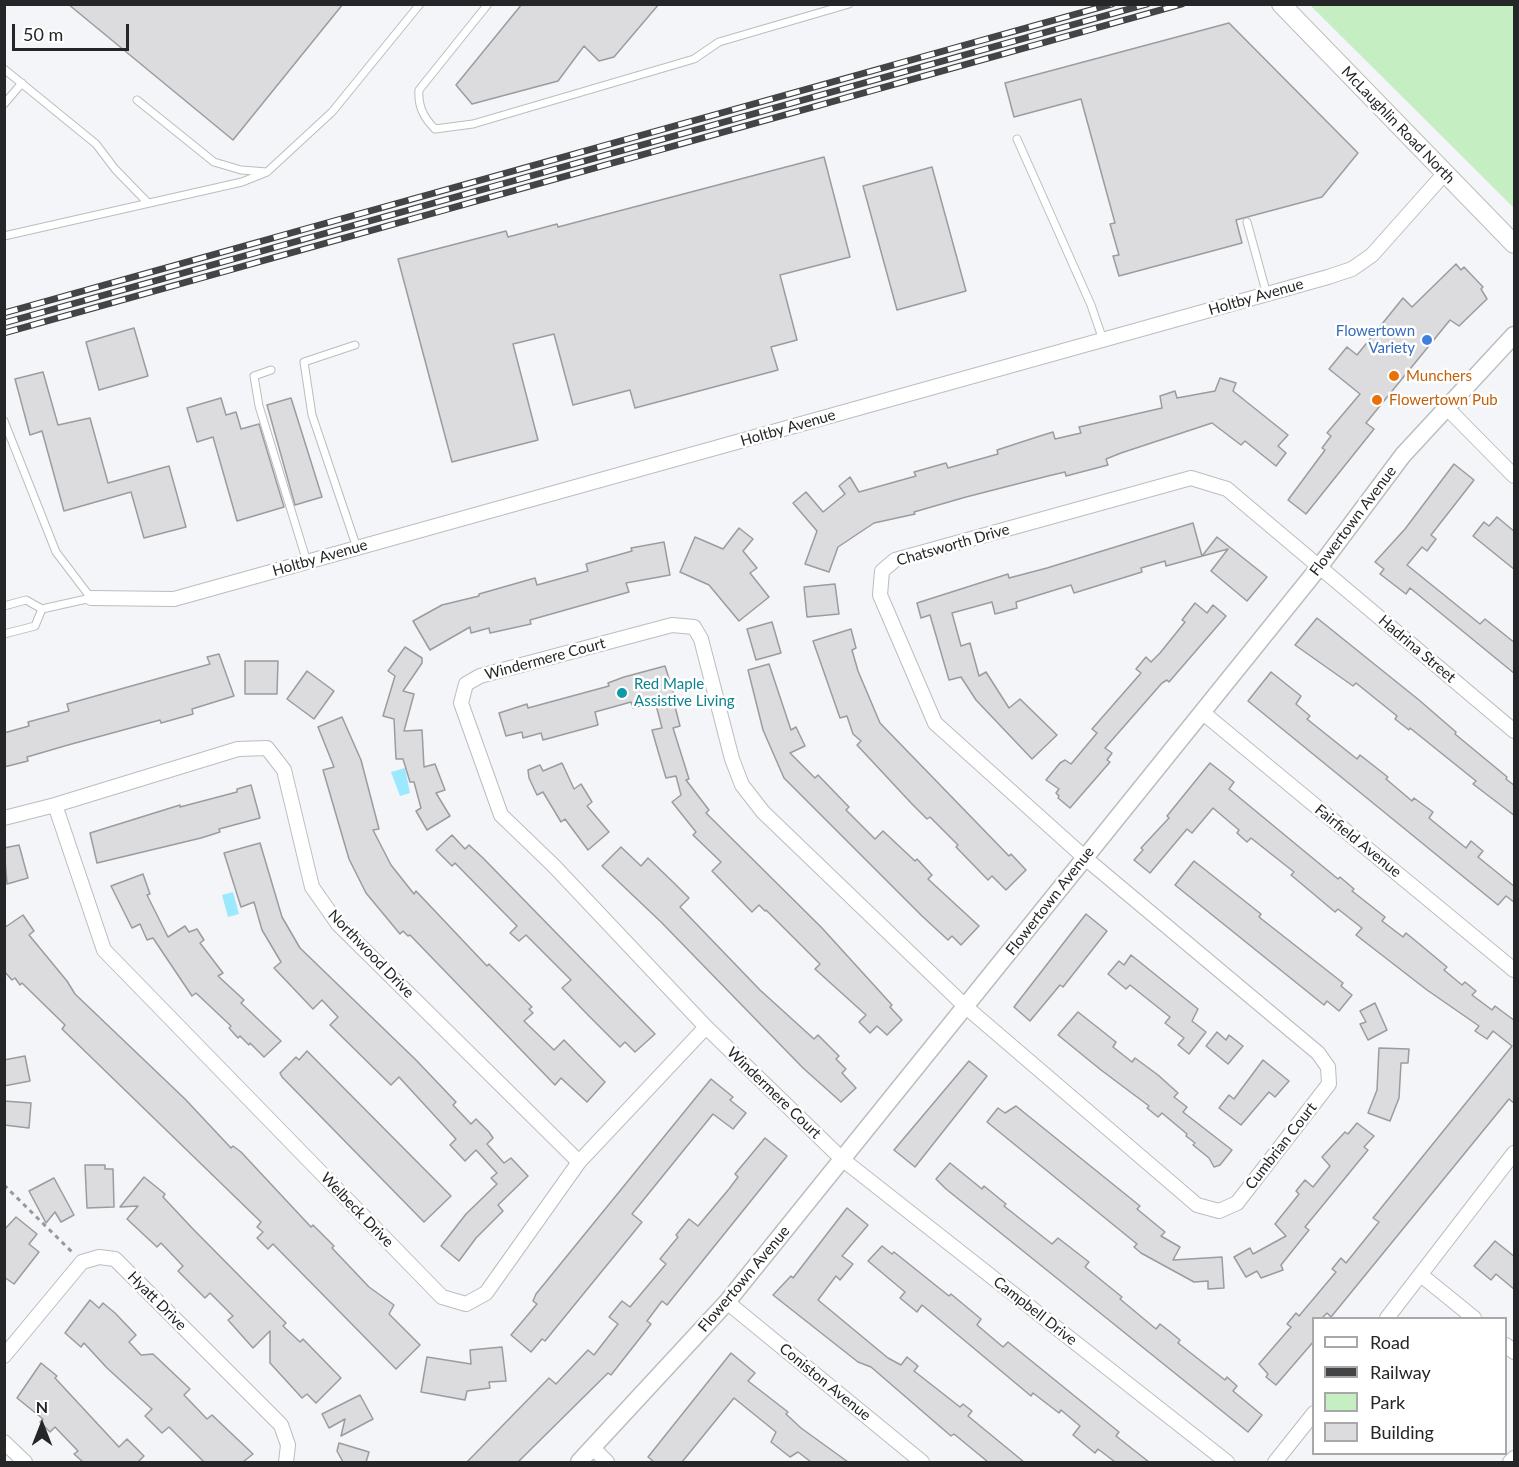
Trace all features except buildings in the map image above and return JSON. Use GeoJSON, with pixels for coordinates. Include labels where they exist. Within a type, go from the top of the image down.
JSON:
{"type":"FeatureCollection","features":[{"type":"Feature","properties":{"kind":"main road","name":"McLaughlin Road North"},"geometry":{"type":"LineString","coordinates":[[1281,4],[1515,244]]}},
{"type":"Feature","properties":{"kind":"street","name":"Holtby Avenue"},"geometry":{"type":"LineString","coordinates":[[91,598],[174,599],[1267,295],[1352,269],[1372,255],[1445,173]]}},
{"type":"Feature","properties":{"kind":"street","name":"Flowertown Avenue"},"geometry":{"type":"LineString","coordinates":[[579,1462],[594,1449],[727,1302],[1320,566],[1403,455],[1515,334]]}},
{"type":"Feature","properties":{"kind":"street"},"geometry":{"type":"LineString","coordinates":[[1446,407],[1515,476]]}},
{"type":"Feature","properties":{"kind":"street","name":"Chatsworth Drive"},"geometry":{"type":"LineString","coordinates":[[1084,857],[935,723],[880,595],[882,571],[895,560],[1191,478],[1227,489],[1320,566]]}},
{"type":"Feature","properties":{"kind":"street","name":"Hadrina Street"},"geometry":{"type":"LineString","coordinates":[[1320,566],[1515,731]]}},
{"type":"Feature","properties":{"kind":"street","name":"Windermere Court"},"geometry":{"type":"LineString","coordinates":[[843,1160],[706,1027],[554,866],[501,815],[461,703],[466,684],[480,676],[672,625],[694,627],[701,639],[732,759],[742,785],[763,812],[966,1007]]}},
{"type":"Feature","properties":{"kind":"street","name":"Fairfield Avenue"},"geometry":{"type":"LineString","coordinates":[[1202,712],[1515,970]]}},
{"type":"Feature","properties":{"kind":"street","name":"Northwood Drive"},"geometry":{"type":"LineString","coordinates":[[4,818],[55,805],[238,749],[267,748],[284,770],[312,887],[338,924],[579,1161]]}},
{"type":"Feature","properties":{"kind":"street","name":"Welbeck Drive"},"geometry":{"type":"LineString","coordinates":[[55,805],[104,951],[442,1297],[466,1304],[486,1293],[579,1161],[706,1027]]}},
{"type":"Feature","properties":{"kind":"street","name":"Cumbrian Court"},"geometry":{"type":"LineString","coordinates":[[966,1007],[1197,1205],[1219,1211],[1237,1203],[1329,1084],[1328,1067],[1318,1053],[1084,857]]}},
{"type":"Feature","properties":{"kind":"street"},"geometry":{"type":"LineString","coordinates":[[1388,1317],[1515,1153]]}},
{"type":"Feature","properties":{"kind":"street","name":"Campbell Drive"},"geometry":{"type":"LineString","coordinates":[[843,1160],[1227,1462]]}},
{"type":"Feature","properties":{"kind":"street","name":"Hyatt Drive"},"geometry":{"type":"LineString","coordinates":[[82,1262],[99,1257],[115,1259],[281,1425],[288,1445],[286,1462]]}},
{"type":"Feature","properties":{"kind":"street"},"geometry":{"type":"LineString","coordinates":[[4,1356],[82,1262]]}},
{"type":"Feature","properties":{"kind":"street"},"geometry":{"type":"LineString","coordinates":[[1421,1275],[1473,1317]]}},
{"type":"Feature","properties":{"kind":"street","name":"Coniston Avenue"},"geometry":{"type":"LineString","coordinates":[[727,1302],[922,1462]]}},
{"type":"Feature","properties":{"kind":"street"},"geometry":{"type":"LineString","coordinates":[[1275,1462],[1312,1416]]}},
{"type":"Feature","properties":{"kind":"street"},"geometry":{"type":"LineString","coordinates":[[4,1442],[25,1462]]}},
{"type":"Feature","properties":{"kind":"street"},"geometry":{"type":"LineString","coordinates":[[594,1449],[607,1462]]}},
{"type":"Feature","properties":{"kind":"street"},"geometry":{"type":"LineString","coordinates":[[1510,1462],[1515,1458]]}},
{"type":"Feature","properties":{"kind":"lane"},"geometry":{"type":"LineString","coordinates":[[4,236],[242,182],[267,172],[332,112],[420,4]]}},
{"type":"Feature","properties":{"kind":"lane"},"geometry":{"type":"LineString","coordinates":[[488,4],[419,90],[420,108],[435,129],[474,124],[683,63],[694,59],[719,42],[849,4]]}},
{"type":"Feature","properties":{"kind":"lane"},"geometry":{"type":"LineString","coordinates":[[4,69],[96,144],[115,169],[148,203]]}},
{"type":"Feature","properties":{"kind":"lane"},"geometry":{"type":"LineString","coordinates":[[4,104],[22,83]]}},
{"type":"Feature","properties":{"kind":"lane"},"geometry":{"type":"LineString","coordinates":[[137,100],[214,162],[241,170],[267,172]]}},
{"type":"Feature","properties":{"kind":"lane"},"geometry":{"type":"LineString","coordinates":[[1017,139],[1091,305],[1103,340]]}},
{"type":"Feature","properties":{"kind":"lane"},"geometry":{"type":"LineString","coordinates":[[1246,222],[1267,295]]}},
{"type":"Feature","properties":{"kind":"lane"},"geometry":{"type":"LineString","coordinates":[[355,345],[304,362],[312,415],[357,548]]}},
{"type":"Feature","properties":{"kind":"lane"},"geometry":{"type":"LineString","coordinates":[[271,370],[254,376],[259,406],[307,562]]}},
{"type":"Feature","properties":{"kind":"lane"},"geometry":{"type":"LineString","coordinates":[[4,421],[56,552],[91,598],[42,609],[26,600],[4,606]]}},
{"type":"Feature","properties":{"kind":"lane"},"geometry":{"type":"LineString","coordinates":[[4,634],[35,626],[42,609]]}},
{"type":"Feature","properties":{"kind":"path"},"geometry":{"type":"LineString","coordinates":[[4,1185],[82,1262]]}},
{"type":"Feature","properties":{"kind":"green space"},"geometry":{"type":"Polygon","coordinates":[[[1310,5],[1514,5],[1514,208],[1310,5]]]}},
{"type":"Feature","properties":{"kind":"water"},"geometry":{"type":"Polygon","coordinates":[[[405,768],[410,793],[400,796],[391,772],[405,768]]]}},
{"type":"Feature","properties":{"kind":"water"},"geometry":{"type":"Polygon","coordinates":[[[233,892],[239,914],[228,917],[222,895],[233,892]]]}},
{"type":"Feature","properties":{"kind":"railway"},"geometry":{"type":"LineString","coordinates":[[4,313],[1112,4]]}},
{"type":"Feature","properties":{"kind":"railway"},"geometry":{"type":"LineString","coordinates":[[4,323],[1147,4]]}},
{"type":"Feature","properties":{"kind":"railway"},"geometry":{"type":"LineString","coordinates":[[4,333],[1182,4]]}},
{"type":"Feature","properties":{"kind":"place","name":"Flowertown Variety"},"geometry":{"type":"Point","coordinates":[1427,340]}},
{"type":"Feature","properties":{"kind":"place","name":"Munchers"},"geometry":{"type":"Point","coordinates":[1394,376]}},
{"type":"Feature","properties":{"kind":"place","name":"Flowertown Pub"},"geometry":{"type":"Point","coordinates":[1377,400]}},
{"type":"Feature","properties":{"kind":"place","name":"Red Maple Assistive Living"},"geometry":{"type":"Point","coordinates":[622,693]}}]}
